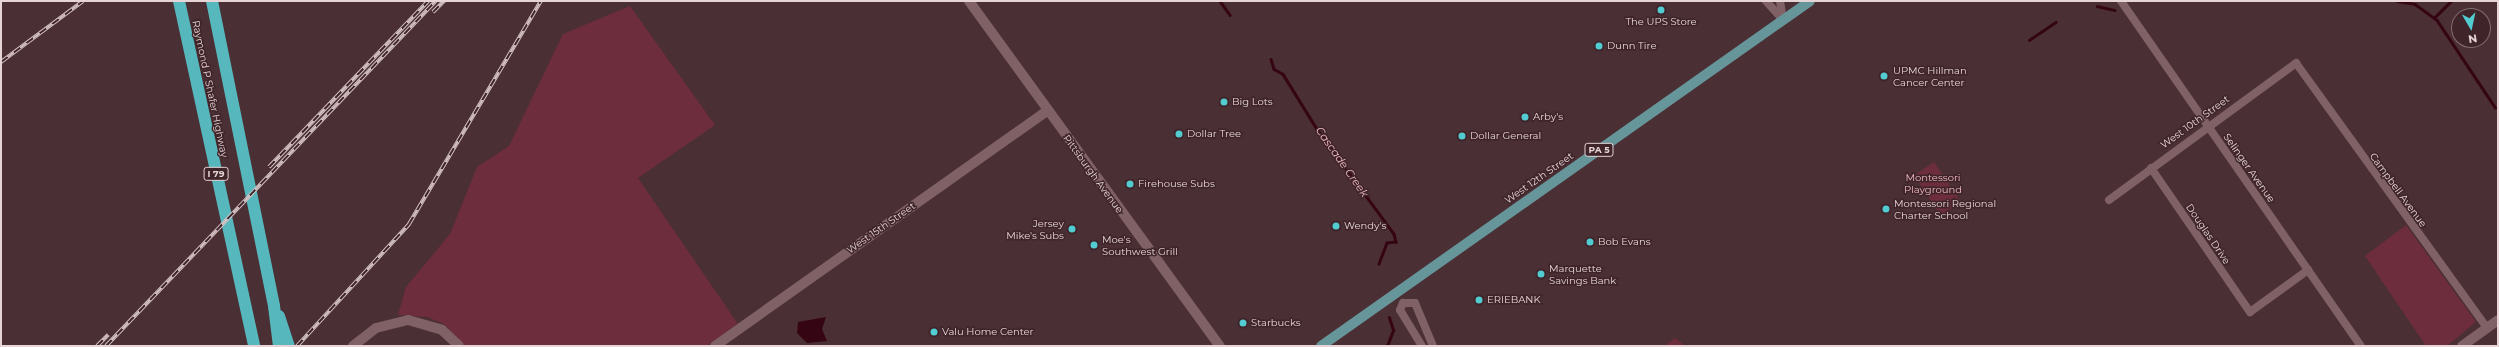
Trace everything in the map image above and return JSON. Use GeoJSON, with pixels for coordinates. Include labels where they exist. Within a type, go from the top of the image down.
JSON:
{"type":"FeatureCollection","features":[{"type":"Feature","properties":{"kind":"highway","name":"Raymond P Shafer Highway"},"geometry":{"type":"LineString","coordinates":[[179,1],[254,346]]}},
{"type":"Feature","properties":{"kind":"highway","name":"Raymond P Shafer Highway"},"geometry":{"type":"LineString","coordinates":[[212,1],[274,306],[279,346]]}},
{"type":"Feature","properties":{"kind":"highway"},"geometry":{"type":"LineString","coordinates":[[274,306],[289,346]]}},
{"type":"Feature","properties":{"kind":"main road","name":"West 12th Street"},"geometry":{"type":"LineString","coordinates":[[1321,346],[1810,1]]}},
{"type":"Feature","properties":{"kind":"street"},"geometry":{"type":"LineString","coordinates":[[1766,1],[1783,20]]}},
{"type":"Feature","properties":{"kind":"street"},"geometry":{"type":"LineString","coordinates":[[1780,1],[1783,20]]}},
{"type":"Feature","properties":{"kind":"street","name":"Selinger Avenue"},"geometry":{"type":"LineString","coordinates":[[2121,1],[2361,346]]}},
{"type":"Feature","properties":{"kind":"street","name":"Pittsburgh Avenue"},"geometry":{"type":"LineString","coordinates":[[971,2],[1048,111],[1220,346]]}},
{"type":"Feature","properties":{"kind":"street","name":"West 10th Street"},"geometry":{"type":"LineString","coordinates":[[2109,200],[2207,125],[2296,63]]}},
{"type":"Feature","properties":{"kind":"street","name":"Campbell Avenue"},"geometry":{"type":"LineString","coordinates":[[2296,63],[2487,328]]}},
{"type":"Feature","properties":{"kind":"street","name":"West 15th Street"},"geometry":{"type":"LineString","coordinates":[[715,346],[1048,111]]}},
{"type":"Feature","properties":{"kind":"street","name":"Douglas Drive"},"geometry":{"type":"LineString","coordinates":[[2151,168],[2250,312],[2308,270]]}},
{"type":"Feature","properties":{"kind":"street"},"geometry":{"type":"LineString","coordinates":[[1397,293],[1403,302]]}},
{"type":"Feature","properties":{"kind":"street"},"geometry":{"type":"LineString","coordinates":[[1403,302],[1400,310],[1422,346]]}},
{"type":"Feature","properties":{"kind":"street"},"geometry":{"type":"LineString","coordinates":[[1403,302],[1414,303],[1433,346]]}},
{"type":"Feature","properties":{"kind":"street"},"geometry":{"type":"LineString","coordinates":[[2462,346],[2498,320]]}},
{"type":"Feature","properties":{"kind":"street"},"geometry":{"type":"LineString","coordinates":[[353,346],[386,323],[419,321],[442,330],[459,346]]}},
{"type":"Feature","properties":{"kind":"green space"},"geometry":{"type":"Polygon","coordinates":[[[630,6],[715,125],[638,178],[738,324],[707,346],[465,346],[444,324],[427,317],[398,315],[406,287],[450,234],[477,167],[509,146],[563,34],[630,6]]]}},
{"type":"Feature","properties":{"kind":"green space","name":"Montessori Playground"},"geometry":{"type":"Polygon","coordinates":[[[1934,162],[1961,202],[1941,215],[1914,175],[1934,162]]]}},
{"type":"Feature","properties":{"kind":"green space"},"geometry":{"type":"Polygon","coordinates":[[[2406,225],[2476,322],[2447,346],[2426,346],[2365,256],[2406,225]]]}},
{"type":"Feature","properties":{"kind":"green space"},"geometry":{"type":"Polygon","coordinates":[[[1675,338],[1685,346],[1664,346],[1675,338]]]}},
{"type":"Feature","properties":{"kind":"shaded area"},"geometry":{"type":"Polygon","coordinates":[[[826,317],[822,329],[827,341],[807,343],[797,333],[798,322],[826,317]]]}},
{"type":"Feature","properties":{"kind":"waterway","name":"Cascade Creek"},"geometry":{"type":"LineString","coordinates":[[1220,1],[1230,15]]}},
{"type":"Feature","properties":{"kind":"waterway"},"geometry":{"type":"LineString","coordinates":[[2397,1],[2415,4],[2437,20],[2495,107]]}},
{"type":"Feature","properties":{"kind":"waterway"},"geometry":{"type":"LineString","coordinates":[[2434,18],[2451,1]]}},
{"type":"Feature","properties":{"kind":"waterway"},"geometry":{"type":"LineString","coordinates":[[2097,6],[2115,10]]}},
{"type":"Feature","properties":{"kind":"waterway"},"geometry":{"type":"LineString","coordinates":[[2029,40],[2056,22]]}},
{"type":"Feature","properties":{"kind":"waterway","name":"Cascade Creek"},"geometry":{"type":"LineString","coordinates":[[1271,59],[1274,69],[1283,74],[1317,129],[1394,234],[1396,242],[1387,243],[1379,264]]}},
{"type":"Feature","properties":{"kind":"waterway","name":"Cascade Creek"},"geometry":{"type":"LineString","coordinates":[[1387,346],[1393,330],[1389,318]]}},
{"type":"Feature","properties":{"kind":"railway"},"geometry":{"type":"LineString","coordinates":[[1,62],[83,1]]}},
{"type":"Feature","properties":{"kind":"railway"},"geometry":{"type":"LineString","coordinates":[[269,167],[428,1]]}},
{"type":"Feature","properties":{"kind":"railway"},"geometry":{"type":"LineString","coordinates":[[106,346],[436,1]]}},
{"type":"Feature","properties":{"kind":"railway"},"geometry":{"type":"LineString","coordinates":[[433,12],[444,1]]}},
{"type":"Feature","properties":{"kind":"railway"},"geometry":{"type":"LineString","coordinates":[[297,346],[409,224],[541,1]]}},
{"type":"Feature","properties":{"kind":"railway"},"geometry":{"type":"LineString","coordinates":[[97,346],[108,335]]}},
{"type":"Feature","properties":{"kind":"place","name":"The UPS Store"},"geometry":{"type":"Point","coordinates":[1661,10]}},
{"type":"Feature","properties":{"kind":"place","name":"Dunn Tire"},"geometry":{"type":"Point","coordinates":[1599,46]}},
{"type":"Feature","properties":{"kind":"place","name":"UPMC Hillman Cancer Center"},"geometry":{"type":"Point","coordinates":[1884,76]}},
{"type":"Feature","properties":{"kind":"place","name":"Big Lots"},"geometry":{"type":"Point","coordinates":[1224,102]}},
{"type":"Feature","properties":{"kind":"place","name":"Arby's"},"geometry":{"type":"Point","coordinates":[1525,117]}},
{"type":"Feature","properties":{"kind":"place","name":"Dollar Tree"},"geometry":{"type":"Point","coordinates":[1179,134]}},
{"type":"Feature","properties":{"kind":"place","name":"Dollar General"},"geometry":{"type":"Point","coordinates":[1462,136]}},
{"type":"Feature","properties":{"kind":"place","name":"Firehouse Subs"},"geometry":{"type":"Point","coordinates":[1130,184]}},
{"type":"Feature","properties":{"kind":"place","name":"Montessori Regional Charter School"},"geometry":{"type":"Point","coordinates":[1886,209]}},
{"type":"Feature","properties":{"kind":"place","name":"Wendy's"},"geometry":{"type":"Point","coordinates":[1336,226]}},
{"type":"Feature","properties":{"kind":"place","name":"Jersey Mike's Subs"},"geometry":{"type":"Point","coordinates":[1072,229]}},
{"type":"Feature","properties":{"kind":"place","name":"Bob Evans"},"geometry":{"type":"Point","coordinates":[1590,242]}},
{"type":"Feature","properties":{"kind":"place","name":"Moe's Southwest Grill"},"geometry":{"type":"Point","coordinates":[1094,245]}},
{"type":"Feature","properties":{"kind":"place","name":"Marquette Savings Bank"},"geometry":{"type":"Point","coordinates":[1541,274]}},
{"type":"Feature","properties":{"kind":"place","name":"ERIEBANK"},"geometry":{"type":"Point","coordinates":[1479,300]}},
{"type":"Feature","properties":{"kind":"place","name":"Starbucks"},"geometry":{"type":"Point","coordinates":[1243,323]}},
{"type":"Feature","properties":{"kind":"place","name":"Valu Home Center"},"geometry":{"type":"Point","coordinates":[934,332]}}]}
